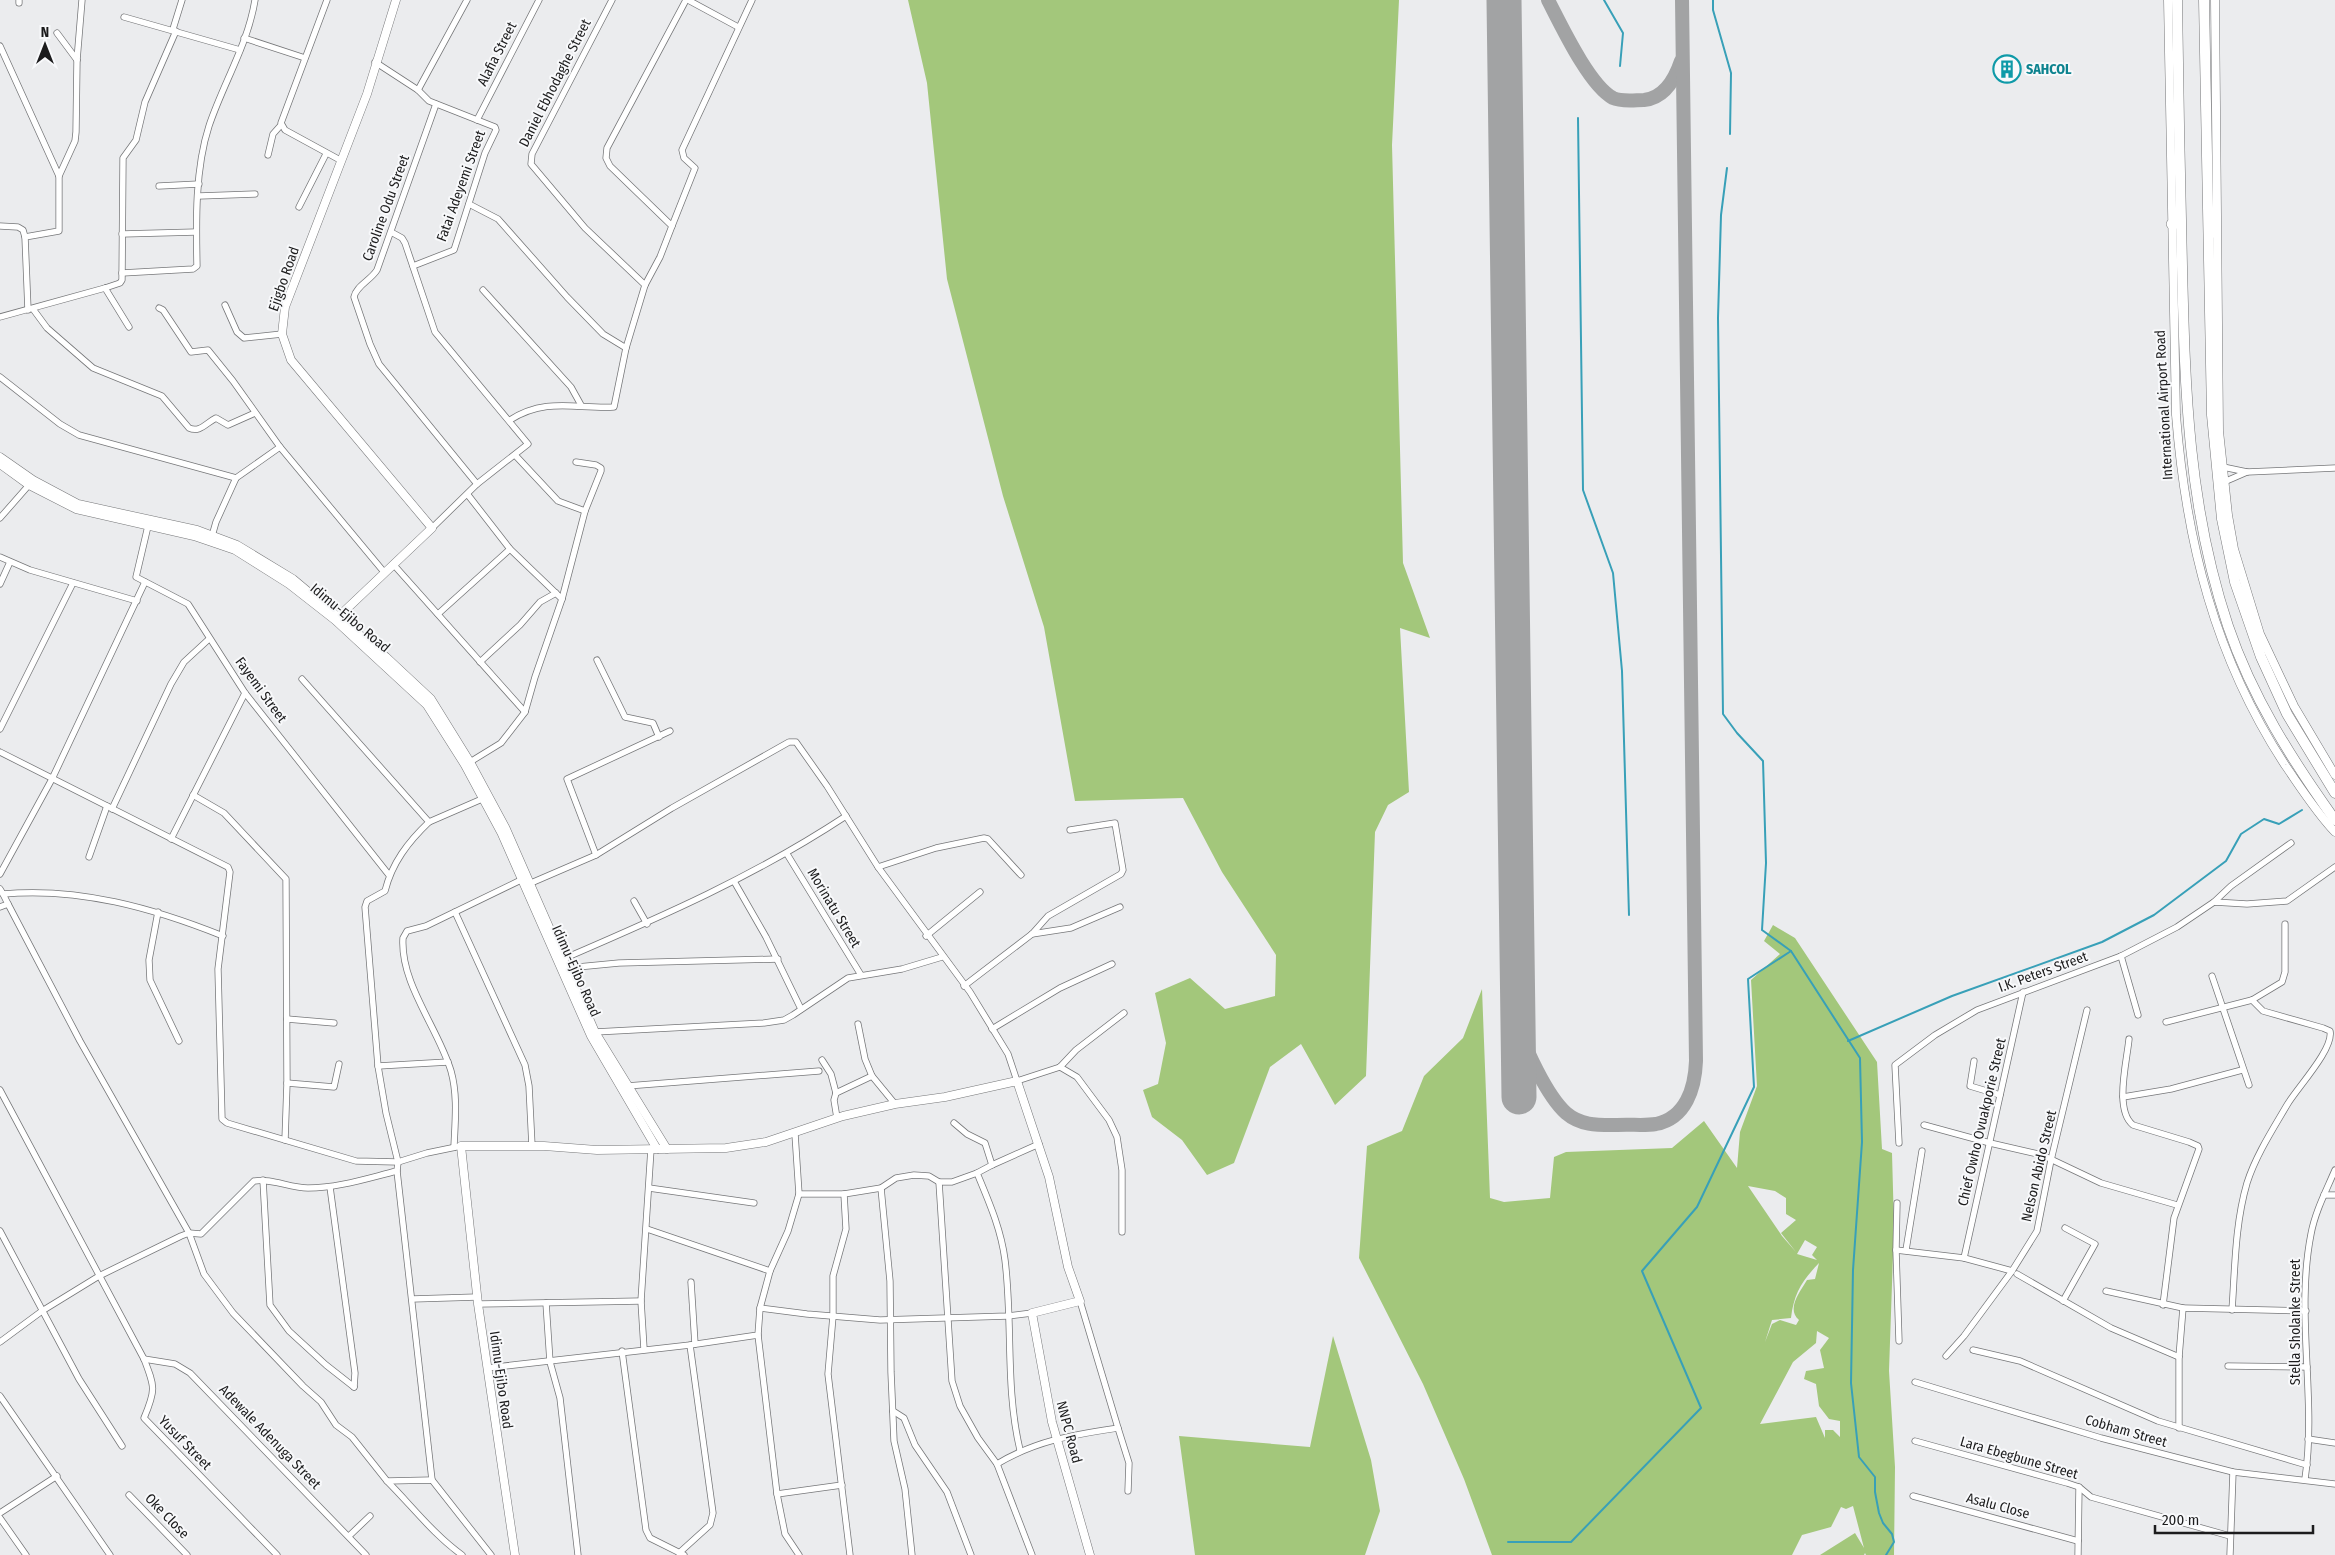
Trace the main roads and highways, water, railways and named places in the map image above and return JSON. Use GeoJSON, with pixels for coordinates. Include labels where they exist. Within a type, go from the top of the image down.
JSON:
{"type":"FeatureCollection","features":[{"type":"Feature","properties":{"kind":"highway","name":"International Airport Road"},"geometry":{"type":"LineString","coordinates":[[2177,0],[2179,167],[2176,224],[2187,417],[2194,486],[2210,566],[2229,627],[2256,691],[2290,755],[2335,820]]}},
{"type":"Feature","properties":{"kind":"highway"},"geometry":{"type":"LineString","coordinates":[[2204,0],[2210,353],[2215,461],[2222,518],[2235,582],[2261,657],[2287,714],[2335,793]]}},
{"type":"Feature","properties":{"kind":"main road","name":"Ejigbo Road"},"geometry":{"type":"LineString","coordinates":[[337,618],[432,528],[291,360],[282,334],[286,307],[340,160],[367,94],[375,62],[396,0]]}},
{"type":"Feature","properties":{"kind":"main road","name":"International Airport Road"},"geometry":{"type":"LineString","coordinates":[[2168,0],[2176,224],[2176,415],[2181,477],[2195,554],[2218,632],[2242,691],[2265,734],[2302,791],[2335,832]]}},
{"type":"Feature","properties":{"kind":"main road"},"geometry":{"type":"LineString","coordinates":[[2215,0],[2216,215],[2219,259],[2219,430],[2222,467],[2234,549],[2260,634],[2294,706],[2335,775]]}},
{"type":"Feature","properties":{"kind":"main road"},"geometry":{"type":"LineString","coordinates":[[2209,240],[2216,215]]}},
{"type":"Feature","properties":{"kind":"main road","name":"Idimu-Ejibo Road"},"geometry":{"type":"LineString","coordinates":[[0,457],[32,480],[78,504],[197,530],[237,545],[293,579],[432,699],[470,762],[506,829],[567,968],[571,985],[595,1032],[599,1044],[667,1149]]}},
{"type":"Feature","properties":{"kind":"main road","name":"Idimu-Ejibo Road"},"geometry":{"type":"LineString","coordinates":[[0,464],[29,485],[76,509],[194,536],[235,550],[289,584],[337,618],[427,705],[465,765],[501,832],[599,1044],[654,1149],[596,1150],[532,1146],[458,1147],[487,1368],[515,1555]]}},
{"type":"Feature","properties":{"kind":"main road","name":"NNPC Road"},"geometry":{"type":"LineString","coordinates":[[667,1149],[726,1148],[766,1142],[795,1134],[837,1118],[895,1104],[945,1097],[1017,1081],[1049,1177],[1068,1267],[1080,1300],[1032,1313],[1056,1438],[1090,1555]]}},
{"type":"Feature","properties":{"kind":"main road"},"geometry":{"type":"LineString","coordinates":[[654,1149],[667,1149]]}},
{"type":"Feature","properties":{"kind":"waterway"},"geometry":{"type":"LineString","coordinates":[[1604,0],[1623,33],[1620,66]]}},
{"type":"Feature","properties":{"kind":"waterway"},"geometry":{"type":"LineString","coordinates":[[1713,0],[1713,10],[1731,73],[1730,134]]}},
{"type":"Feature","properties":{"kind":"waterway"},"geometry":{"type":"LineString","coordinates":[[1578,118],[1583,490],[1613,573],[1622,671],[1629,915]]}},
{"type":"Feature","properties":{"kind":"waterway"},"geometry":{"type":"LineString","coordinates":[[1727,168],[1721,215],[1718,318],[1723,714],[1737,733],[1763,761],[1766,863],[1762,930],[1791,951],[1860,1058],[1862,1142],[1853,1270],[1851,1383],[1859,1457],[1875,1477],[1875,1492],[1879,1513],[1883,1523],[1892,1534],[1894,1542],[1886,1555]]}},
{"type":"Feature","properties":{"kind":"waterway"},"geometry":{"type":"LineString","coordinates":[[1848,1041],[1952,996],[2102,942],[2154,915],[2226,861],[2241,834],[2264,819],[2279,824],[2302,810]]}},
{"type":"Feature","properties":{"kind":"waterway"},"geometry":{"type":"LineString","coordinates":[[1508,1542],[1571,1542],[1701,1408],[1642,1271],[1697,1207],[1754,1087],[1748,979],[1791,951]]}},
{"type":"Feature","properties":{"kind":"place","name":"SAHCOL"},"geometry":{"type":"Point","coordinates":[2007,69]}}]}
